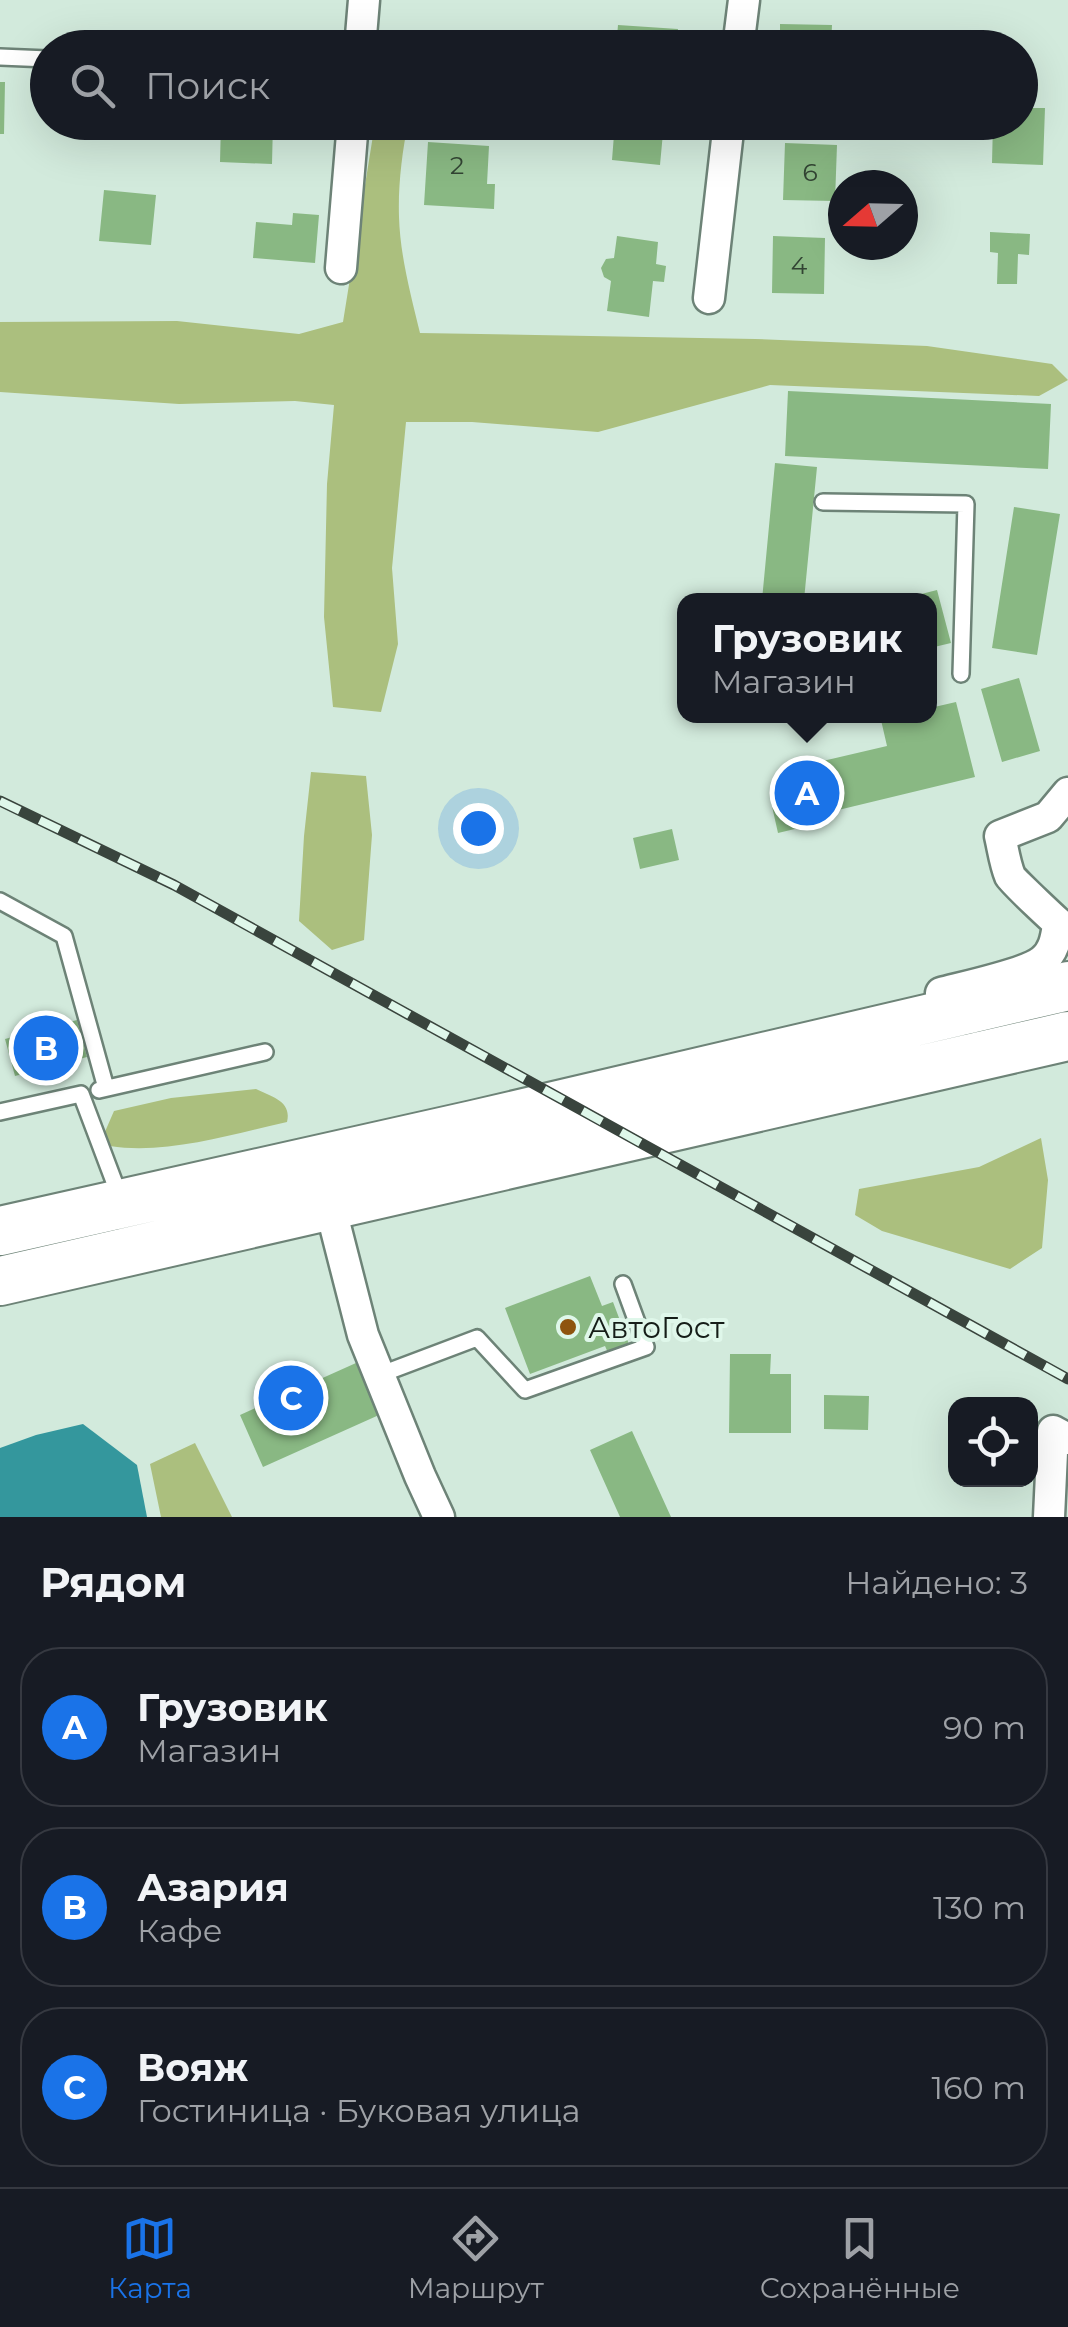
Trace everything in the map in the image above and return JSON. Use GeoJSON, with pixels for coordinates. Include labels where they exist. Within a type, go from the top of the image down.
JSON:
{"type":"FeatureCollection","features":[{"type":"Feature","properties":{"kind":"highway"},"geometry":{"type":"LineString","coordinates":[[0,1231],[1068,986]]}},
{"type":"Feature","properties":{"kind":"highway"},"geometry":{"type":"LineString","coordinates":[[0,1280],[1068,1036]]}},
{"type":"Feature","properties":{"kind":"street"},"geometry":{"type":"LineString","coordinates":[[362,30],[364,0]]}},
{"type":"Feature","properties":{"kind":"street"},"geometry":{"type":"LineString","coordinates":[[740,30],[744,0]]}},
{"type":"Feature","properties":{"kind":"street"},"geometry":{"type":"LineString","coordinates":[[341,268],[352,140]]}},
{"type":"Feature","properties":{"kind":"street"},"geometry":{"type":"LineString","coordinates":[[709,298],[728,140]]}},
{"type":"Feature","properties":{"kind":"street"},"geometry":{"type":"LineString","coordinates":[[833,1040],[918,1000],[1044,960],[1063,928],[1011,880],[1000,836],[1048,816],[1068,793]]}},
{"type":"Feature","properties":{"kind":"street"},"geometry":{"type":"LineString","coordinates":[[330,1206],[363,1335],[439,1517]]}},
{"type":"Feature","properties":{"kind":"street"},"geometry":{"type":"LineString","coordinates":[[1049,1517],[1060,1435]]}},
{"type":"Feature","properties":{"kind":"lane"},"geometry":{"type":"LineString","coordinates":[[0,57],[30,58]]}},
{"type":"Feature","properties":{"kind":"lane"},"geometry":{"type":"LineString","coordinates":[[823,502],[966,504],[961,674]]}},
{"type":"Feature","properties":{"kind":"lane"},"geometry":{"type":"LineString","coordinates":[[0,901],[64,936],[106,1088]]}},
{"type":"Feature","properties":{"kind":"lane"},"geometry":{"type":"LineString","coordinates":[[0,1112],[265,1052]]}},
{"type":"Feature","properties":{"kind":"lane"},"geometry":{"type":"LineString","coordinates":[[81,1094],[123,1204]]}},
{"type":"Feature","properties":{"kind":"lane"},"geometry":{"type":"LineString","coordinates":[[379,1374],[477,1338],[525,1390],[646,1347],[623,1284]]}},
{"type":"Feature","properties":{"kind":"green space"},"geometry":{"type":"Polygon","coordinates":[[[372,140],[405,140],[400,231],[420,333],[927,346],[1052,364],[1068,380],[1039,396],[770,385],[598,432],[472,422],[406,422],[392,568],[398,644],[381,712],[333,707],[324,617],[327,484],[334,405],[295,401],[179,404],[0,392],[0,322],[177,321],[299,334],[343,322],[372,140]]]}},
{"type":"Feature","properties":{"kind":"green space"},"geometry":{"type":"Polygon","coordinates":[[[311,772],[366,776],[372,835],[364,940],[332,950],[299,921],[311,772]]]}},
{"type":"Feature","properties":{"kind":"green space"},"geometry":{"type":"Polygon","coordinates":[[[256,1089],[284,1104],[287,1122],[154,1148],[110,1146],[104,1134],[114,1111],[171,1098],[256,1089]]]}},
{"type":"Feature","properties":{"kind":"green space"},"geometry":{"type":"Polygon","coordinates":[[[1041,1138],[1048,1180],[1042,1248],[1010,1269],[882,1231],[855,1215],[859,1189],[979,1167],[1041,1138]]]}},
{"type":"Feature","properties":{"kind":"green space"},"geometry":{"type":"Polygon","coordinates":[[[195,1443],[232,1517],[161,1517],[150,1464],[195,1443]]]}},
{"type":"Feature","properties":{"kind":"water"},"geometry":{"type":"Polygon","coordinates":[[[83,1424],[137,1465],[147,1517],[0,1517],[0,1448],[83,1424]]]}},
{"type":"Feature","properties":{"kind":"building"},"geometry":{"type":"Polygon","coordinates":[[[780,24],[832,25],[832,30],[780,30],[780,24]]]}},
{"type":"Feature","properties":{"kind":"building"},"geometry":{"type":"Polygon","coordinates":[[[618,25],[678,29],[678,30],[618,30],[618,25]]]}},
{"type":"Feature","properties":{"kind":"building"},"geometry":{"type":"Polygon","coordinates":[[[0,82],[5,82],[4,134],[0,134],[0,82]]]}},
{"type":"Feature","properties":{"kind":"building"},"geometry":{"type":"Polygon","coordinates":[[[1038,108],[1045,108],[1043,165],[992,163],[993,140],[1038,140],[1038,108]]]}},
{"type":"Feature","properties":{"kind":"building"},"geometry":{"type":"Polygon","coordinates":[[[221,140],[273,140],[272,164],[220,162],[221,140]]]}},
{"type":"Feature","properties":{"kind":"building"},"geometry":{"type":"Polygon","coordinates":[[[614,140],[662,140],[660,165],[612,160],[614,140]]]}},
{"type":"Feature","properties":{"kind":"building"},"geometry":{"type":"Polygon","coordinates":[[[428,142],[489,146],[487,184],[495,184],[494,209],[424,205],[428,142]]]}},
{"type":"Feature","properties":{"kind":"building"},"geometry":{"type":"Polygon","coordinates":[[[785,143],[837,145],[836,170],[828,170],[828,201],[783,200],[785,143]]]}},
{"type":"Feature","properties":{"kind":"building"},"geometry":{"type":"Polygon","coordinates":[[[104,190],[156,195],[151,245],[99,241],[104,190]]]}},
{"type":"Feature","properties":{"kind":"building"},"geometry":{"type":"Polygon","coordinates":[[[293,213],[319,215],[315,263],[253,258],[256,222],[292,225],[293,213]]]}},
{"type":"Feature","properties":{"kind":"building"},"geometry":{"type":"Polygon","coordinates":[[[990,232],[1030,234],[1029,255],[1018,254],[1017,284],[997,284],[998,253],[990,252],[990,232]]]}},
{"type":"Feature","properties":{"kind":"building"},"geometry":{"type":"Polygon","coordinates":[[[617,236],[658,242],[656,264],[666,266],[664,282],[653,281],[649,317],[607,311],[611,281],[604,277],[601,268],[606,259],[614,258],[617,236]]]}},
{"type":"Feature","properties":{"kind":"building"},"geometry":{"type":"Polygon","coordinates":[[[773,236],[825,238],[824,294],[772,293],[773,236]]]}},
{"type":"Feature","properties":{"kind":"building"},"geometry":{"type":"Polygon","coordinates":[[[788,391],[1051,404],[1048,469],[785,456],[788,391]]]}},
{"type":"Feature","properties":{"kind":"building"},"geometry":{"type":"Polygon","coordinates":[[[775,463],[817,467],[805,593],[763,593],[775,463]]]}},
{"type":"Feature","properties":{"kind":"building"},"geometry":{"type":"Polygon","coordinates":[[[1014,507],[1060,514],[1037,655],[992,648],[1014,507]]]}},
{"type":"Feature","properties":{"kind":"building"},"geometry":{"type":"Polygon","coordinates":[[[937,590],[951,643],[937,646],[937,593],[925,593],[937,590]]]}},
{"type":"Feature","properties":{"kind":"building"},"geometry":{"type":"Polygon","coordinates":[[[1019,678],[1040,751],[1002,762],[981,689],[1019,678]]]}},
{"type":"Feature","properties":{"kind":"building"},"geometry":{"type":"Polygon","coordinates":[[[956,702],[975,777],[801,819],[803,827],[778,833],[771,802],[787,798],[780,771],[887,746],[882,723],[937,723],[937,706],[956,702]]]}},
{"type":"Feature","properties":{"kind":"building"},"geometry":{"type":"Polygon","coordinates":[[[672,829],[679,860],[640,869],[633,838],[672,829]]]}},
{"type":"Feature","properties":{"kind":"building"},"geometry":{"type":"Polygon","coordinates":[[[77,1020],[87,1057],[15,1076],[5,1039],[77,1020]]]}},
{"type":"Feature","properties":{"kind":"building","name":"АвтоГост"},"geometry":{"type":"Polygon","coordinates":[[[590,1276],[602,1306],[613,1302],[630,1347],[609,1355],[605,1346],[530,1374],[505,1308],[590,1276]]]}},
{"type":"Feature","properties":{"kind":"building"},"geometry":{"type":"Polygon","coordinates":[[[730,1354],[771,1354],[770,1374],[791,1374],[791,1433],[729,1433],[730,1354]]]}},
{"type":"Feature","properties":{"kind":"building"},"geometry":{"type":"Polygon","coordinates":[[[356,1363],[379,1415],[263,1467],[240,1415],[356,1363]]]}},
{"type":"Feature","properties":{"kind":"building"},"geometry":{"type":"Polygon","coordinates":[[[824,1395],[869,1396],[868,1430],[824,1429],[824,1395]]]}},
{"type":"Feature","properties":{"kind":"building"},"geometry":{"type":"Polygon","coordinates":[[[632,1431],[671,1517],[620,1517],[590,1450],[632,1431]]]}},
{"type":"Feature","properties":{"kind":"railway"},"geometry":{"type":"LineString","coordinates":[[0,801],[174,885],[1068,1379]]}},
{"type":"Feature","properties":{"kind":"place","name":"Грузовик"},"geometry":{"type":"Point","coordinates":[807,793]}},
{"type":"Feature","properties":{"kind":"place","name":"Азария"},"geometry":{"type":"Point","coordinates":[46,1048]}},
{"type":"Feature","properties":{"kind":"place","name":"АвтоГост"},"geometry":{"type":"Point","coordinates":[568,1327]}},
{"type":"Feature","properties":{"kind":"place","name":"Вояж"},"geometry":{"type":"Point","coordinates":[291,1398]}}]}
